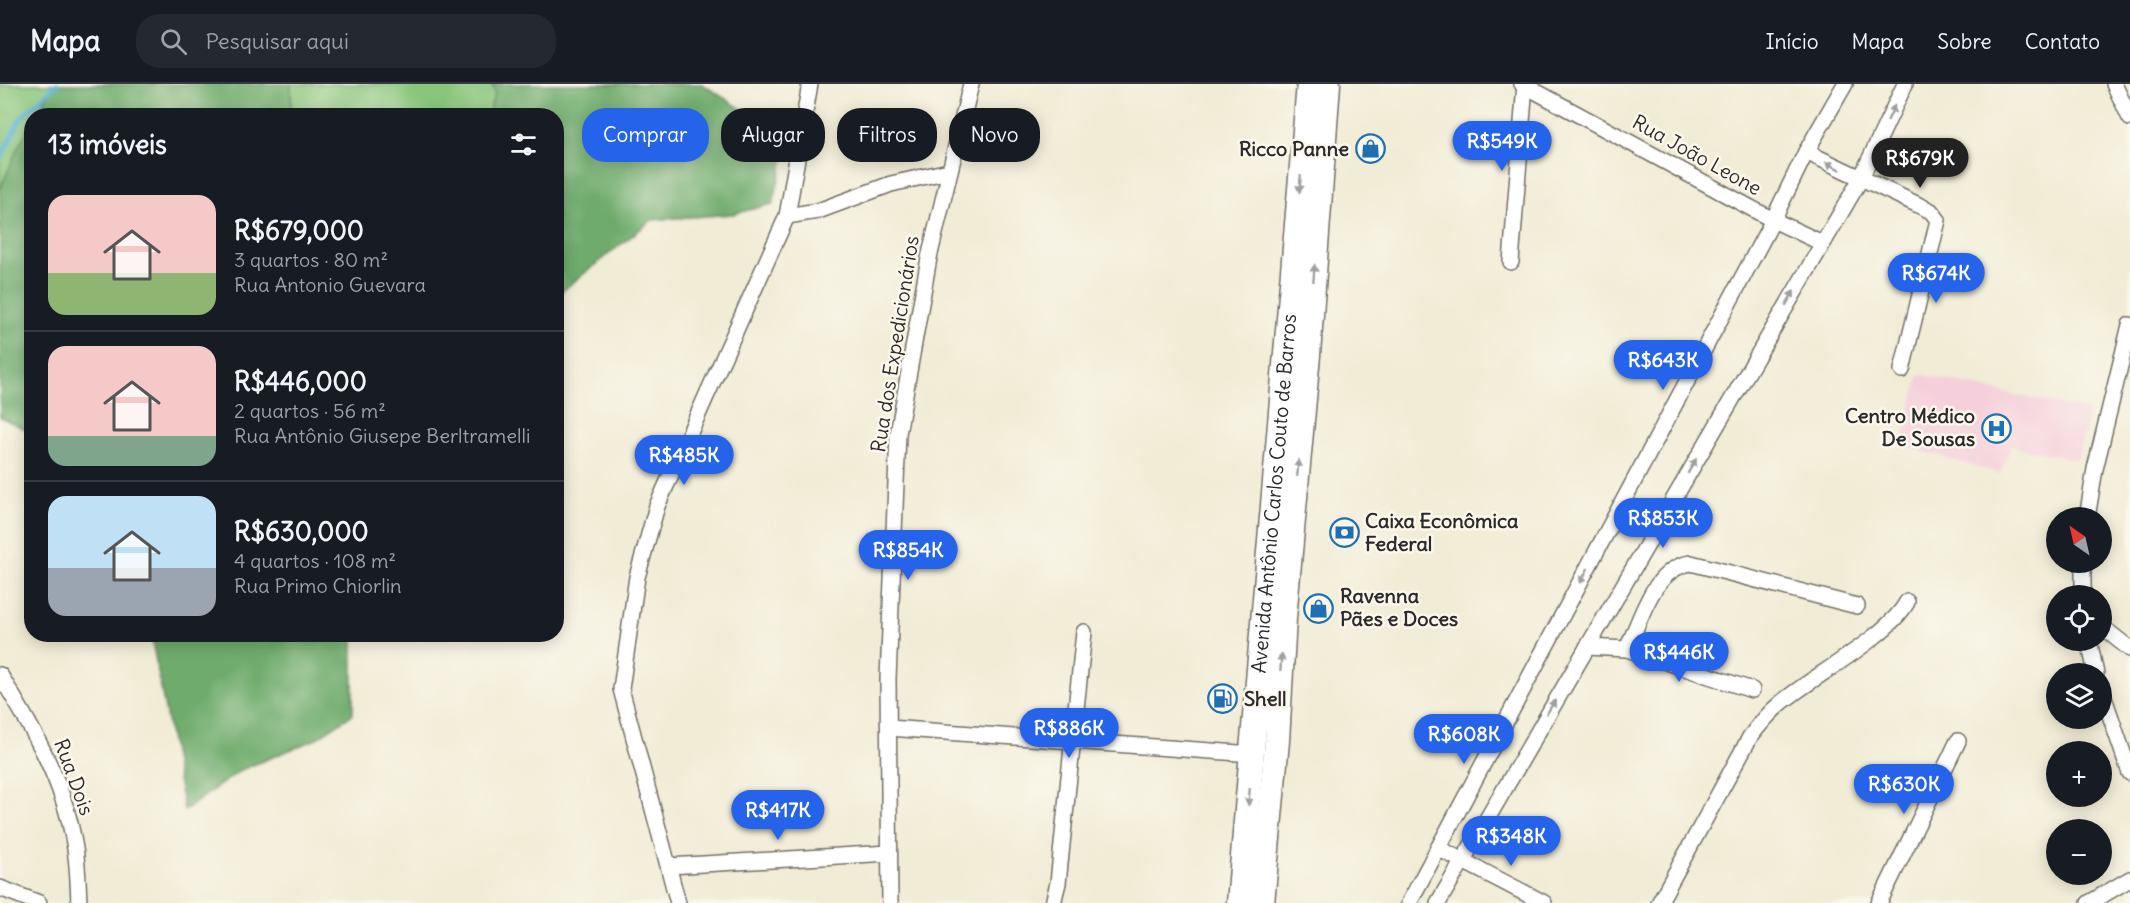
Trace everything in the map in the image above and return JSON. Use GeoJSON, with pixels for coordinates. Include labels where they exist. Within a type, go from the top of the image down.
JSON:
{"type":"FeatureCollection","features":[{"type":"Feature","properties":{"kind":"main road","name":"Avenida Antônio Carlos Couto de Barros"},"geometry":{"type":"LineString","coordinates":[[1239,903],[1309,84]]}},
{"type":"Feature","properties":{"kind":"main road","name":"Avenida Antônio Carlos Couto de Barros"},"geometry":{"type":"LineString","coordinates":[[1262,903],[1277,741],[1284,618],[1307,367],[1328,84]]}},
{"type":"Feature","properties":{"kind":"street"},"geometry":{"type":"LineString","coordinates":[[678,903],[621,689],[637,577],[657,506],[787,216],[810,84]]}},
{"type":"Feature","properties":{"kind":"street","name":"Rua dos Expedicionários"},"geometry":{"type":"LineString","coordinates":[[890,903],[888,679],[898,434],[929,258],[971,84]]}},
{"type":"Feature","properties":{"kind":"street"},"geometry":{"type":"LineString","coordinates":[[1511,262],[1524,84]]}},
{"type":"Feature","properties":{"kind":"street","name":"Rua João Leone"},"geometry":{"type":"LineString","coordinates":[[1524,84],[1773,220],[1821,243]]}},
{"type":"Feature","properties":{"kind":"street"},"geometry":{"type":"LineString","coordinates":[[1409,903],[1773,220],[1806,152],[1845,84]]}},
{"type":"Feature","properties":{"kind":"street"},"geometry":{"type":"LineString","coordinates":[[1438,903],[1821,243],[1860,180],[1905,84]]}},
{"type":"Feature","properties":{"kind":"street"},"geometry":{"type":"LineString","coordinates":[[2114,84],[2130,117]]}},
{"type":"Feature","properties":{"kind":"street"},"geometry":{"type":"LineString","coordinates":[[1806,152],[1860,180],[1931,211],[1938,220],[1938,229],[1902,370]]}},
{"type":"Feature","properties":{"kind":"street"},"geometry":{"type":"LineString","coordinates":[[787,216],[818,211],[891,184],[950,171]]}},
{"type":"Feature","properties":{"kind":"street"},"geometry":{"type":"LineString","coordinates":[[2090,507],[2130,325]]}},
{"type":"Feature","properties":{"kind":"street"},"geometry":{"type":"LineString","coordinates":[[1627,649],[1660,578],[1680,565],[1691,563],[1857,606]]}},
{"type":"Feature","properties":{"kind":"street"},"geometry":{"type":"LineString","coordinates":[[1659,903],[1756,730],[1779,704],[1891,623],[1907,602]]}},
{"type":"Feature","properties":{"kind":"street"},"geometry":{"type":"LineString","coordinates":[[1053,903],[1058,883],[1084,632]]}},
{"type":"Feature","properties":{"kind":"street"},"geometry":{"type":"LineString","coordinates":[[2112,635],[2130,649]]}},
{"type":"Feature","properties":{"kind":"street"},"geometry":{"type":"LineString","coordinates":[[1587,646],[1627,649],[1752,690]]}},
{"type":"Feature","properties":{"kind":"street","name":"Rua Dois"},"geometry":{"type":"LineString","coordinates":[[0,675],[37,736],[61,796],[74,842],[79,903]]}},
{"type":"Feature","properties":{"kind":"street"},"geometry":{"type":"LineString","coordinates":[[2112,720],[2130,769]]}},
{"type":"Feature","properties":{"kind":"street"},"geometry":{"type":"LineString","coordinates":[[889,728],[1252,754]]}},
{"type":"Feature","properties":{"kind":"street"},"geometry":{"type":"LineString","coordinates":[[1880,903],[1958,741]]}},
{"type":"Feature","properties":{"kind":"street"},"geometry":{"type":"LineString","coordinates":[[1438,848],[1544,903]]}},
{"type":"Feature","properties":{"kind":"street"},"geometry":{"type":"LineString","coordinates":[[669,866],[889,853]]}},
{"type":"Feature","properties":{"kind":"street"},"geometry":{"type":"LineString","coordinates":[[2089,903],[2130,879]]}},
{"type":"Feature","properties":{"kind":"street"},"geometry":{"type":"LineString","coordinates":[[0,888],[39,903]]}},
{"type":"Feature","properties":{"kind":"shaded area","name":"Centro Médico De Sousas"},"geometry":{"type":"Polygon","coordinates":[[[1919,374],[2090,411],[2077,460],[2011,446],[2000,474],[1902,445],[1919,374]]]}},
{"type":"Feature","properties":{"kind":"green space"},"geometry":{"type":"Polygon","coordinates":[[[0,84],[55,84],[40,108],[24,108],[24,138],[0,190],[0,84]]]}},
{"type":"Feature","properties":{"kind":"green space"},"geometry":{"type":"Polygon","coordinates":[[[55,84],[291,84],[291,108],[40,108],[55,84]]]}},
{"type":"Feature","properties":{"kind":"green space"},"geometry":{"type":"Polygon","coordinates":[[[291,84],[492,84],[495,93],[490,108],[291,108],[291,84]]]}},
{"type":"Feature","properties":{"kind":"green space"},"geometry":{"type":"Polygon","coordinates":[[[492,84],[702,84],[740,108],[721,108],[721,162],[783,162],[773,204],[733,214],[652,220],[564,289],[564,108],[490,108],[495,93],[492,84]]]}},
{"type":"Feature","properties":{"kind":"green space"},"geometry":{"type":"Polygon","coordinates":[[[24,136],[24,429],[0,417],[0,190],[24,136]]]}},
{"type":"Feature","properties":{"kind":"green space"},"geometry":{"type":"Polygon","coordinates":[[[152,642],[353,642],[353,714],[314,740],[241,770],[184,811],[152,642]]]}},
{"type":"Feature","properties":{"kind":"waterway"},"geometry":{"type":"LineString","coordinates":[[32,108],[57,84]]}},
{"type":"Feature","properties":{"kind":"waterway"},"geometry":{"type":"LineString","coordinates":[[0,159],[24,115]]}},
{"type":"Feature","properties":{"kind":"place","name":"Ricco Panne"},"geometry":{"type":"Point","coordinates":[1370,149]}},
{"type":"Feature","properties":{"kind":"place","name":"Centro Médico De Sousas"},"geometry":{"type":"Point","coordinates":[1996,428]}},
{"type":"Feature","properties":{"kind":"place","name":"Caixa Econômica Federal"},"geometry":{"type":"Point","coordinates":[1344,533]}},
{"type":"Feature","properties":{"kind":"place","name":"Ravenna Pães e Doces"},"geometry":{"type":"Point","coordinates":[1319,608]}},
{"type":"Feature","properties":{"kind":"place","name":"Shell"},"geometry":{"type":"Point","coordinates":[1223,699]}}]}
